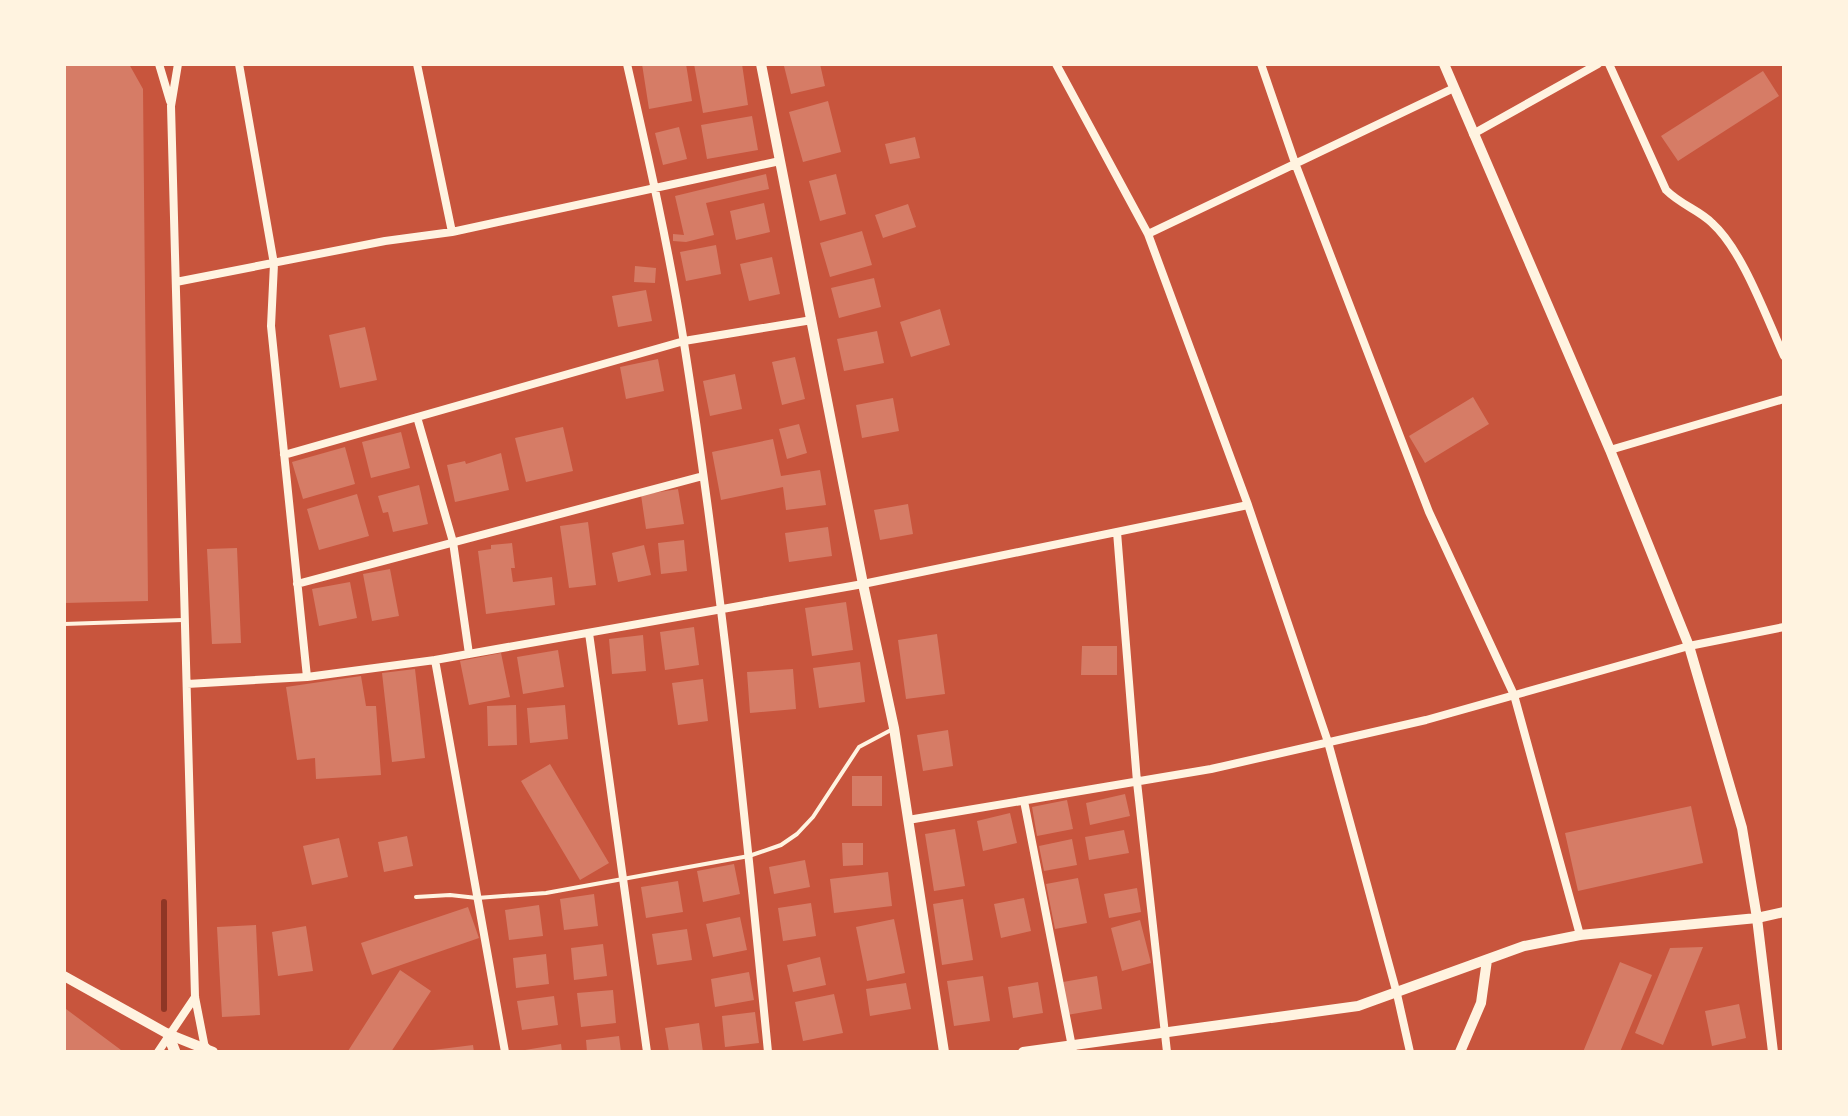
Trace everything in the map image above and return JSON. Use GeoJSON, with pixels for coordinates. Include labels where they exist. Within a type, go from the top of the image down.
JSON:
{"type":"FeatureCollection","features":[{"type":"Feature","properties":{"kind":"main road"},"geometry":{"type":"LineString","coordinates":[[168,1034],[175,1052]]}},
{"type":"Feature","properties":{"kind":"street"},"geometry":{"type":"LineString","coordinates":[[159,64],[171,106]]}},
{"type":"Feature","properties":{"kind":"street"},"geometry":{"type":"LineString","coordinates":[[178,64],[171,106],[195,997],[208,1051]]}},
{"type":"Feature","properties":{"kind":"street"},"geometry":{"type":"LineString","coordinates":[[239,64],[274,264],[271,326],[307,677]]}},
{"type":"Feature","properties":{"kind":"street"},"geometry":{"type":"LineString","coordinates":[[417,64],[452,232]]}},
{"type":"Feature","properties":{"kind":"street"},"geometry":{"type":"LineString","coordinates":[[627,64],[655,187],[684,341],[722,610],[768,1052]]}},
{"type":"Feature","properties":{"kind":"street"},"geometry":{"type":"LineString","coordinates":[[761,64],[894,728],[944,1052]]}},
{"type":"Feature","properties":{"kind":"street"},"geometry":{"type":"LineString","coordinates":[[1056,64],[1148,234],[1248,505],[1328,742],[1410,1052]]}},
{"type":"Feature","properties":{"kind":"street"},"geometry":{"type":"LineString","coordinates":[[1261,64],[1295,163],[1429,512],[1514,695],[1580,935]]}},
{"type":"Feature","properties":{"kind":"street"},"geometry":{"type":"LineString","coordinates":[[1444,64],[1610,450],[1689,646],[1742,828],[1757,918],[1773,1052]]}},
{"type":"Feature","properties":{"kind":"street"},"geometry":{"type":"LineString","coordinates":[[1473,134],[1598,64]]}},
{"type":"Feature","properties":{"kind":"street"},"geometry":{"type":"LineString","coordinates":[[1609,64],[1666,190],[1680,203],[1711,221],[1732,245],[1784,356]]}},
{"type":"Feature","properties":{"kind":"street"},"geometry":{"type":"LineString","coordinates":[[1148,234],[1454,88]]}},
{"type":"Feature","properties":{"kind":"street"},"geometry":{"type":"LineString","coordinates":[[176,282],[385,241],[452,232],[780,161]]}},
{"type":"Feature","properties":{"kind":"street"},"geometry":{"type":"LineString","coordinates":[[284,455],[684,341],[812,320]]}},
{"type":"Feature","properties":{"kind":"street"},"geometry":{"type":"LineString","coordinates":[[1610,450],[1784,399]]}},
{"type":"Feature","properties":{"kind":"street"},"geometry":{"type":"LineString","coordinates":[[417,417],[453,542],[469,654]]}},
{"type":"Feature","properties":{"kind":"street"},"geometry":{"type":"LineString","coordinates":[[297,584],[703,476]]}},
{"type":"Feature","properties":{"kind":"street"},"geometry":{"type":"LineString","coordinates":[[187,684],[307,677],[435,660],[863,584],[1248,505]]}},
{"type":"Feature","properties":{"kind":"street"},"geometry":{"type":"LineString","coordinates":[[1117,532],[1137,782],[1167,1052]]}},
{"type":"Feature","properties":{"kind":"street"},"geometry":{"type":"LineString","coordinates":[[908,820],[1211,769],[1426,720],[1689,646],[1784,627]]}},
{"type":"Feature","properties":{"kind":"street"},"geometry":{"type":"LineString","coordinates":[[589,633],[647,1052]]}},
{"type":"Feature","properties":{"kind":"street"},"geometry":{"type":"LineString","coordinates":[[435,660],[505,1052]]}},
{"type":"Feature","properties":{"kind":"street"},"geometry":{"type":"LineString","coordinates":[[1024,801],[1072,1050]]}},
{"type":"Feature","properties":{"kind":"street"},"geometry":{"type":"LineString","coordinates":[[1023,1052],[1072,1050],[1358,1006],[1524,946],[1580,935],[1757,918],[1784,912]]}},
{"type":"Feature","properties":{"kind":"street"},"geometry":{"type":"LineString","coordinates":[[1460,1052],[1481,1003],[1487,960]]}},
{"type":"Feature","properties":{"kind":"street"},"geometry":{"type":"LineString","coordinates":[[64,976],[168,1034],[208,1051]]}},
{"type":"Feature","properties":{"kind":"street"},"geometry":{"type":"LineString","coordinates":[[158,1052],[195,997]]}},
{"type":"Feature","properties":{"kind":"lane"},"geometry":{"type":"LineString","coordinates":[[64,624],[185,620]]}},
{"type":"Feature","properties":{"kind":"lane"},"geometry":{"type":"LineString","coordinates":[[416,897],[450,895],[477,898],[546,893],[749,856],[781,845],[813,817],[859,747],[894,728]]}},
{"type":"Feature","properties":{"kind":"building"},"geometry":{"type":"Polygon","coordinates":[[[64,64],[129,64],[143,89],[148,601],[64,603],[64,64]]]}},
{"type":"Feature","properties":{"kind":"building"},"geometry":{"type":"Polygon","coordinates":[[[642,64],[686,64],[692,101],[649,109],[642,64]]]}},
{"type":"Feature","properties":{"kind":"building"},"geometry":{"type":"Polygon","coordinates":[[[694,64],[742,64],[748,105],[703,113],[694,64]]]}},
{"type":"Feature","properties":{"kind":"building"},"geometry":{"type":"Polygon","coordinates":[[[820,64],[825,86],[791,94],[784,66],[820,64]]]}},
{"type":"Feature","properties":{"kind":"building"},"geometry":{"type":"Polygon","coordinates":[[[1763,71],[1779,96],[1678,161],[1661,136],[1763,71]]]}},
{"type":"Feature","properties":{"kind":"building"},"geometry":{"type":"Polygon","coordinates":[[[828,101],[841,152],[803,162],[789,112],[828,101]]]}},
{"type":"Feature","properties":{"kind":"building"},"geometry":{"type":"Polygon","coordinates":[[[752,116],[758,150],[707,159],[701,125],[752,116]]]}},
{"type":"Feature","properties":{"kind":"building"},"geometry":{"type":"Polygon","coordinates":[[[679,127],[687,159],[663,165],[655,133],[679,127]]]}},
{"type":"Feature","properties":{"kind":"building"},"geometry":{"type":"Polygon","coordinates":[[[915,137],[920,158],[890,164],[885,144],[915,137]]]}},
{"type":"Feature","properties":{"kind":"building"},"geometry":{"type":"Polygon","coordinates":[[[766,174],[769,189],[706,203],[714,235],[686,242],[673,241],[673,234],[684,235],[675,196],[766,174]]]}},
{"type":"Feature","properties":{"kind":"building"},"geometry":{"type":"Polygon","coordinates":[[[836,174],[846,214],[820,221],[809,181],[836,174]]]}},
{"type":"Feature","properties":{"kind":"building"},"geometry":{"type":"Polygon","coordinates":[[[764,203],[770,232],[736,240],[730,211],[764,203]]]}},
{"type":"Feature","properties":{"kind":"building"},"geometry":{"type":"Polygon","coordinates":[[[908,204],[916,227],[883,238],[875,215],[908,204]]]}},
{"type":"Feature","properties":{"kind":"building"},"geometry":{"type":"Polygon","coordinates":[[[862,231],[872,265],[830,277],[820,243],[862,231]]]}},
{"type":"Feature","properties":{"kind":"building"},"geometry":{"type":"Polygon","coordinates":[[[716,245],[721,274],[686,281],[680,252],[716,245]]]}},
{"type":"Feature","properties":{"kind":"building"},"geometry":{"type":"Polygon","coordinates":[[[772,257],[780,294],[749,301],[740,264],[772,257]]]}},
{"type":"Feature","properties":{"kind":"building"},"geometry":{"type":"Polygon","coordinates":[[[635,266],[656,268],[655,283],[634,282],[635,266]]]}},
{"type":"Feature","properties":{"kind":"building"},"geometry":{"type":"Polygon","coordinates":[[[874,278],[881,307],[839,318],[831,288],[874,278]]]}},
{"type":"Feature","properties":{"kind":"building"},"geometry":{"type":"Polygon","coordinates":[[[646,290],[652,321],[618,327],[612,296],[646,290]]]}},
{"type":"Feature","properties":{"kind":"building"},"geometry":{"type":"Polygon","coordinates":[[[940,309],[950,345],[911,357],[900,322],[940,309]]]}},
{"type":"Feature","properties":{"kind":"building"},"geometry":{"type":"Polygon","coordinates":[[[365,327],[377,380],[340,388],[329,335],[365,327]]]}},
{"type":"Feature","properties":{"kind":"building"},"geometry":{"type":"Polygon","coordinates":[[[877,331],[884,363],[844,371],[837,339],[877,331]]]}},
{"type":"Feature","properties":{"kind":"building"},"geometry":{"type":"Polygon","coordinates":[[[795,357],[805,399],[782,405],[772,362],[795,357]]]}},
{"type":"Feature","properties":{"kind":"building"},"geometry":{"type":"Polygon","coordinates":[[[658,359],[664,391],[626,399],[620,367],[658,359]]]}},
{"type":"Feature","properties":{"kind":"building"},"geometry":{"type":"Polygon","coordinates":[[[735,374],[742,409],[710,416],[703,381],[735,374]]]}},
{"type":"Feature","properties":{"kind":"building"},"geometry":{"type":"Polygon","coordinates":[[[1473,397],[1489,424],[1425,463],[1409,436],[1473,397]]]}},
{"type":"Feature","properties":{"kind":"building"},"geometry":{"type":"Polygon","coordinates":[[[893,398],[899,431],[862,438],[856,405],[893,398]]]}},
{"type":"Feature","properties":{"kind":"building"},"geometry":{"type":"Polygon","coordinates":[[[799,424],[807,453],[787,459],[779,429],[799,424]]]}},
{"type":"Feature","properties":{"kind":"building"},"geometry":{"type":"Polygon","coordinates":[[[563,427],[573,471],[526,482],[515,438],[563,427]]]}},
{"type":"Feature","properties":{"kind":"building"},"geometry":{"type":"Polygon","coordinates":[[[401,432],[410,468],[371,478],[362,442],[401,432]]]}},
{"type":"Feature","properties":{"kind":"building"},"geometry":{"type":"Polygon","coordinates":[[[773,439],[781,476],[820,470],[826,505],[786,510],[783,487],[721,500],[712,452],[773,439]]]}},
{"type":"Feature","properties":{"kind":"building"},"geometry":{"type":"Polygon","coordinates":[[[345,447],[355,484],[303,499],[292,462],[345,447]]]}},
{"type":"Feature","properties":{"kind":"building"},"geometry":{"type":"Polygon","coordinates":[[[501,453],[509,490],[455,502],[447,465],[465,461],[466,464],[501,453]]]}},
{"type":"Feature","properties":{"kind":"building"},"geometry":{"type":"Polygon","coordinates":[[[419,485],[428,524],[393,532],[388,512],[383,513],[378,496],[419,485]]]}},
{"type":"Feature","properties":{"kind":"building"},"geometry":{"type":"Polygon","coordinates":[[[678,489],[684,524],[646,529],[641,495],[678,489]]]}},
{"type":"Feature","properties":{"kind":"building"},"geometry":{"type":"Polygon","coordinates":[[[357,494],[369,536],[319,550],[307,509],[357,494]]]}},
{"type":"Feature","properties":{"kind":"building"},"geometry":{"type":"Polygon","coordinates":[[[908,504],[913,534],[880,540],[874,510],[908,504]]]}},
{"type":"Feature","properties":{"kind":"building"},"geometry":{"type":"Polygon","coordinates":[[[588,522],[596,585],[569,588],[560,526],[588,522]]]}},
{"type":"Feature","properties":{"kind":"building"},"geometry":{"type":"Polygon","coordinates":[[[828,527],[832,556],[789,562],[785,533],[828,527]]]}},
{"type":"Feature","properties":{"kind":"building"},"geometry":{"type":"Polygon","coordinates":[[[684,540],[687,571],[661,574],[658,543],[684,540]]]}},
{"type":"Feature","properties":{"kind":"building"},"geometry":{"type":"Polygon","coordinates":[[[512,543],[513,582],[552,577],[555,605],[486,614],[478,551],[491,549],[491,545],[512,543]]]}},
{"type":"Feature","properties":{"kind":"building"},"geometry":{"type":"Polygon","coordinates":[[[644,545],[651,575],[618,582],[612,553],[644,545]]]}},
{"type":"Feature","properties":{"kind":"building"},"geometry":{"type":"Polygon","coordinates":[[[237,548],[241,643],[212,644],[207,549],[237,548]]]}},
{"type":"Feature","properties":{"kind":"building"},"geometry":{"type":"Polygon","coordinates":[[[390,569],[399,616],[372,621],[363,574],[390,569]]]}},
{"type":"Feature","properties":{"kind":"building"},"geometry":{"type":"Polygon","coordinates":[[[350,582],[357,618],[319,626],[312,589],[350,582]]]}},
{"type":"Feature","properties":{"kind":"building"},"geometry":{"type":"Polygon","coordinates":[[[846,602],[853,650],[812,656],[805,608],[846,602]]]}},
{"type":"Feature","properties":{"kind":"building"},"geometry":{"type":"Polygon","coordinates":[[[694,627],[699,665],[665,670],[660,632],[694,627]]]}},
{"type":"Feature","properties":{"kind":"building"},"geometry":{"type":"Polygon","coordinates":[[[937,634],[945,694],[906,699],[898,640],[937,634]]]}},
{"type":"Feature","properties":{"kind":"building"},"geometry":{"type":"Polygon","coordinates":[[[643,635],[646,671],[612,674],[609,639],[643,635]]]}},
{"type":"Feature","properties":{"kind":"building"},"geometry":{"type":"Polygon","coordinates":[[[1082,646],[1117,646],[1117,675],[1081,675],[1082,646]]]}},
{"type":"Feature","properties":{"kind":"building"},"geometry":{"type":"Polygon","coordinates":[[[558,650],[564,687],[523,694],[517,657],[558,650]]]}},
{"type":"Feature","properties":{"kind":"building"},"geometry":{"type":"Polygon","coordinates":[[[501,653],[510,697],[469,705],[460,661],[501,653]]]}},
{"type":"Feature","properties":{"kind":"building"},"geometry":{"type":"Polygon","coordinates":[[[860,662],[865,702],[819,708],[813,668],[860,662]]]}},
{"type":"Feature","properties":{"kind":"building"},"geometry":{"type":"Polygon","coordinates":[[[415,669],[425,758],[392,762],[382,673],[415,669]]]}},
{"type":"Feature","properties":{"kind":"building"},"geometry":{"type":"Polygon","coordinates":[[[793,669],[796,709],[750,713],[747,672],[793,669]]]}},
{"type":"Feature","properties":{"kind":"building"},"geometry":{"type":"Polygon","coordinates":[[[361,676],[366,706],[376,706],[381,775],[316,779],[315,758],[297,760],[286,687],[361,676]]]}},
{"type":"Feature","properties":{"kind":"building"},"geometry":{"type":"Polygon","coordinates":[[[703,679],[708,721],[678,725],[672,683],[703,679]]]}},
{"type":"Feature","properties":{"kind":"building"},"geometry":{"type":"Polygon","coordinates":[[[516,705],[517,745],[488,746],[487,706],[516,705]]]}},
{"type":"Feature","properties":{"kind":"building"},"geometry":{"type":"Polygon","coordinates":[[[565,705],[568,739],[530,743],[527,708],[565,705]]]}},
{"type":"Feature","properties":{"kind":"building"},"geometry":{"type":"Polygon","coordinates":[[[948,730],[953,766],[923,771],[917,735],[948,730]]]}},
{"type":"Feature","properties":{"kind":"building"},"geometry":{"type":"Polygon","coordinates":[[[550,764],[609,863],[580,880],[521,781],[550,764]]]}},
{"type":"Feature","properties":{"kind":"building"},"geometry":{"type":"Polygon","coordinates":[[[852,776],[882,776],[882,806],[852,806],[852,776]]]}},
{"type":"Feature","properties":{"kind":"building"},"geometry":{"type":"Polygon","coordinates":[[[1125,794],[1130,816],[1090,825],[1086,803],[1125,794]]]}},
{"type":"Feature","properties":{"kind":"building"},"geometry":{"type":"Polygon","coordinates":[[[1067,800],[1073,829],[1037,836],[1032,807],[1067,800]]]}},
{"type":"Feature","properties":{"kind":"building"},"geometry":{"type":"Polygon","coordinates":[[[1691,806],[1703,863],[1578,891],[1565,833],[1691,806]]]}},
{"type":"Feature","properties":{"kind":"building"},"geometry":{"type":"Polygon","coordinates":[[[1010,813],[1017,843],[983,851],[977,821],[1010,813]]]}},
{"type":"Feature","properties":{"kind":"building"},"geometry":{"type":"Polygon","coordinates":[[[955,829],[965,886],[934,891],[925,834],[955,829]]]}},
{"type":"Feature","properties":{"kind":"building"},"geometry":{"type":"Polygon","coordinates":[[[1124,830],[1129,853],[1089,860],[1085,837],[1124,830]]]}},
{"type":"Feature","properties":{"kind":"building"},"geometry":{"type":"Polygon","coordinates":[[[407,836],[413,866],[384,872],[378,842],[407,836]]]}},
{"type":"Feature","properties":{"kind":"building"},"geometry":{"type":"Polygon","coordinates":[[[339,838],[348,877],[312,885],[303,846],[339,838]]]}},
{"type":"Feature","properties":{"kind":"building"},"geometry":{"type":"Polygon","coordinates":[[[1072,839],[1077,865],[1044,871],[1039,846],[1072,839]]]}},
{"type":"Feature","properties":{"kind":"building"},"geometry":{"type":"Polygon","coordinates":[[[842,843],[863,843],[863,865],[843,866],[842,843]]]}},
{"type":"Feature","properties":{"kind":"building"},"geometry":{"type":"Polygon","coordinates":[[[805,860],[810,887],[774,894],[769,867],[805,860]]]}},
{"type":"Feature","properties":{"kind":"building"},"geometry":{"type":"Polygon","coordinates":[[[734,864],[740,894],[703,902],[697,871],[734,864]]]}},
{"type":"Feature","properties":{"kind":"building"},"geometry":{"type":"Polygon","coordinates":[[[888,872],[892,906],[834,913],[830,879],[888,872]]]}},
{"type":"Feature","properties":{"kind":"building"},"geometry":{"type":"Polygon","coordinates":[[[1078,878],[1087,923],[1055,929],[1046,884],[1078,878]]]}},
{"type":"Feature","properties":{"kind":"building"},"geometry":{"type":"Polygon","coordinates":[[[678,881],[683,912],[646,918],[641,887],[678,881]]]}},
{"type":"Feature","properties":{"kind":"building"},"geometry":{"type":"Polygon","coordinates":[[[1137,888],[1141,912],[1109,918],[1104,894],[1137,888]]]}},
{"type":"Feature","properties":{"kind":"building"},"geometry":{"type":"Polygon","coordinates":[[[594,894],[598,926],[564,930],[560,899],[594,894]]]}},
{"type":"Feature","properties":{"kind":"building"},"geometry":{"type":"Polygon","coordinates":[[[1024,898],[1031,931],[1001,938],[994,904],[1024,898]]]}},
{"type":"Feature","properties":{"kind":"building"},"geometry":{"type":"Polygon","coordinates":[[[963,899],[973,960],[942,965],[933,904],[963,899]]]}},
{"type":"Feature","properties":{"kind":"building"},"geometry":{"type":"Polygon","coordinates":[[[811,903],[816,936],[783,941],[778,908],[811,903]]]}},
{"type":"Feature","properties":{"kind":"building"},"geometry":{"type":"Polygon","coordinates":[[[539,905],[543,936],[509,940],[505,910],[539,905]]]}},
{"type":"Feature","properties":{"kind":"building"},"geometry":{"type":"Polygon","coordinates":[[[468,907],[479,938],[372,975],[361,943],[468,907]]]}},
{"type":"Feature","properties":{"kind":"building"},"geometry":{"type":"Polygon","coordinates":[[[740,917],[747,950],[713,957],[706,924],[740,917]]]}},
{"type":"Feature","properties":{"kind":"building"},"geometry":{"type":"Polygon","coordinates":[[[894,919],[905,973],[867,981],[856,927],[894,919]]]}},
{"type":"Feature","properties":{"kind":"building"},"geometry":{"type":"Polygon","coordinates":[[[1140,920],[1151,963],[1122,971],[1111,928],[1140,920]]]}},
{"type":"Feature","properties":{"kind":"building"},"geometry":{"type":"Polygon","coordinates":[[[256,925],[260,1015],[222,1017],[217,927],[256,925]]]}},
{"type":"Feature","properties":{"kind":"building"},"geometry":{"type":"Polygon","coordinates":[[[306,926],[313,971],[278,976],[272,932],[306,926]]]}},
{"type":"Feature","properties":{"kind":"building"},"geometry":{"type":"Polygon","coordinates":[[[687,929],[692,960],[657,965],[652,934],[687,929]]]}},
{"type":"Feature","properties":{"kind":"building"},"geometry":{"type":"Polygon","coordinates":[[[603,944],[607,976],[574,980],[571,948],[603,944]]]}},
{"type":"Feature","properties":{"kind":"building"},"geometry":{"type":"Polygon","coordinates":[[[1703,947],[1663,1045],[1635,1033],[1670,948],[1703,947]]]}},
{"type":"Feature","properties":{"kind":"building"},"geometry":{"type":"Polygon","coordinates":[[[546,954],[549,984],[516,988],[513,958],[546,954]]]}},
{"type":"Feature","properties":{"kind":"building"},"geometry":{"type":"Polygon","coordinates":[[[820,957],[826,985],[793,992],[787,965],[820,957]]]}},
{"type":"Feature","properties":{"kind":"building"},"geometry":{"type":"Polygon","coordinates":[[[1620,962],[1652,975],[1620,1052],[1583,1052],[1620,962]]]}},
{"type":"Feature","properties":{"kind":"building"},"geometry":{"type":"Polygon","coordinates":[[[400,970],[431,991],[391,1052],[348,1051],[400,970]]]}},
{"type":"Feature","properties":{"kind":"building"},"geometry":{"type":"Polygon","coordinates":[[[749,972],[754,1000],[715,1007],[711,979],[749,972]]]}},
{"type":"Feature","properties":{"kind":"building"},"geometry":{"type":"Polygon","coordinates":[[[983,976],[990,1021],[954,1026],[947,981],[983,976]]]}},
{"type":"Feature","properties":{"kind":"building"},"geometry":{"type":"Polygon","coordinates":[[[1097,976],[1102,1009],[1067,1015],[1063,982],[1097,976]]]}},
{"type":"Feature","properties":{"kind":"building"},"geometry":{"type":"Polygon","coordinates":[[[1038,982],[1043,1013],[1013,1018],[1008,987],[1038,982]]]}},
{"type":"Feature","properties":{"kind":"building"},"geometry":{"type":"Polygon","coordinates":[[[906,983],[911,1009],[870,1016],[866,989],[906,983]]]}},
{"type":"Feature","properties":{"kind":"building"},"geometry":{"type":"Polygon","coordinates":[[[613,990],[616,1023],[581,1027],[577,993],[613,990]]]}},
{"type":"Feature","properties":{"kind":"building"},"geometry":{"type":"Polygon","coordinates":[[[834,994],[843,1033],[803,1041],[795,1002],[834,994]]]}},
{"type":"Feature","properties":{"kind":"building"},"geometry":{"type":"Polygon","coordinates":[[[554,996],[558,1025],[522,1030],[517,1001],[554,996]]]}},
{"type":"Feature","properties":{"kind":"building"},"geometry":{"type":"Polygon","coordinates":[[[1739,1004],[1746,1038],[1712,1046],[1705,1011],[1739,1004]]]}},
{"type":"Feature","properties":{"kind":"building"},"geometry":{"type":"Polygon","coordinates":[[[66,1009],[121,1050],[64,1052],[66,1009]]]}},
{"type":"Feature","properties":{"kind":"building"},"geometry":{"type":"Polygon","coordinates":[[[755,1012],[759,1043],[725,1047],[722,1016],[755,1012]]]}},
{"type":"Feature","properties":{"kind":"building"},"geometry":{"type":"Polygon","coordinates":[[[699,1023],[703,1052],[669,1052],[665,1028],[699,1023]]]}},
{"type":"Feature","properties":{"kind":"building"},"geometry":{"type":"Polygon","coordinates":[[[619,1036],[621,1052],[587,1052],[586,1040],[619,1036]]]}},
{"type":"Feature","properties":{"kind":"building"},"geometry":{"type":"Polygon","coordinates":[[[561,1044],[562,1052],[525,1052],[525,1050],[561,1044]]]}},
{"type":"Feature","properties":{"kind":"building"},"geometry":{"type":"Polygon","coordinates":[[[473,1045],[474,1052],[433,1052],[433,1050],[473,1045]]]}},
{"type":"Feature","properties":{"kind":"waterway"},"geometry":{"type":"LineString","coordinates":[[164,902],[164,1009]]}}]}
